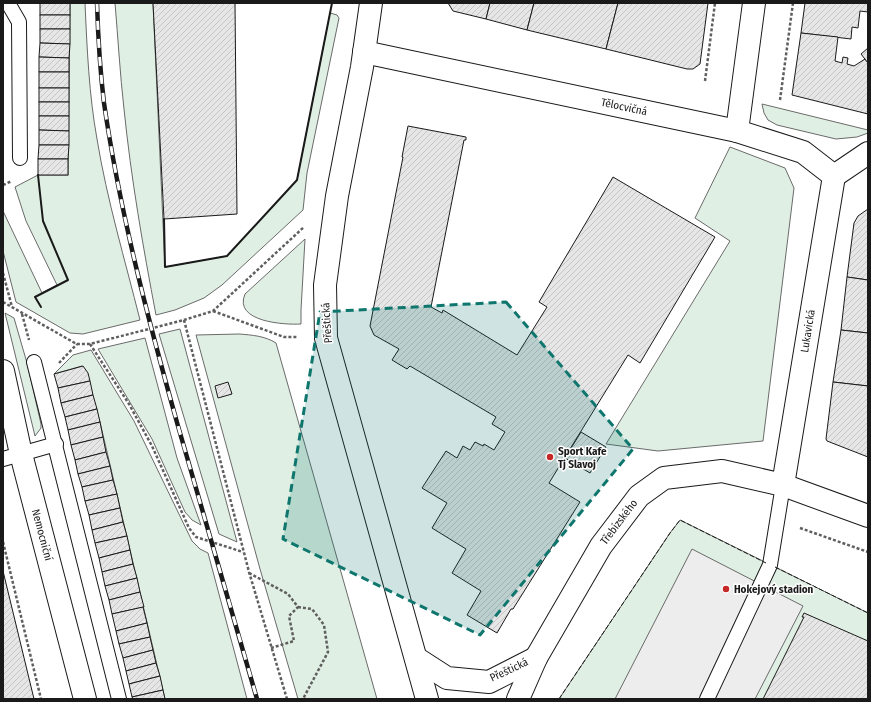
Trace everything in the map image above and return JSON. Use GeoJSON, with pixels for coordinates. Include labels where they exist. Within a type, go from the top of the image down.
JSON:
{"type":"FeatureCollection","features":[{"type":"Feature","properties":{"kind":"street","name":"Přeštická"},"geometry":{"type":"LineString","coordinates":[[372,3],[337,196],[325,285],[326,338],[427,699]]}},
{"type":"Feature","properties":{"kind":"street"},"geometry":{"type":"LineString","coordinates":[[737,132],[754,3]]}},
{"type":"Feature","properties":{"kind":"street","name":"Tělocvičná"},"geometry":{"type":"LineString","coordinates":[[364,52],[737,132],[802,152],[834,176]]}},
{"type":"Feature","properties":{"kind":"street"},"geometry":{"type":"LineString","coordinates":[[834,176],[868,153]]}},
{"type":"Feature","properties":{"kind":"street","name":"Lukavická"},"geometry":{"type":"LineString","coordinates":[[783,485],[834,176]]}},
{"type":"Feature","properties":{"kind":"street","name":"Nemocniční"},"geometry":{"type":"LineString","coordinates":[[3,371],[12,456],[85,699]]}},
{"type":"Feature","properties":{"kind":"street","name":"Třebízského"},"geometry":{"type":"LineString","coordinates":[[518,699],[536,658],[600,546],[639,496],[664,478],[722,471],[783,485],[868,516]]}},
{"type":"Feature","properties":{"kind":"street","name":"Přeštická"},"geometry":{"type":"LineString","coordinates":[[416,658],[447,678],[489,682],[536,658]]}},
{"type":"Feature","properties":{"kind":"lane"},"geometry":{"type":"LineString","coordinates":[[8,3],[19,22],[20,158]]}},
{"type":"Feature","properties":{"kind":"lane"},"geometry":{"type":"LineString","coordinates":[[34,362],[56,444],[119,699]]}},
{"type":"Feature","properties":{"kind":"lane"},"geometry":{"type":"LineString","coordinates":[[12,456],[56,444]]}},
{"type":"Feature","properties":{"kind":"lane"},"geometry":{"type":"LineString","coordinates":[[707,699],[770,565],[783,485]]}},
{"type":"Feature","properties":{"kind":"path"},"geometry":{"type":"LineString","coordinates":[[705,81],[715,3]]}},
{"type":"Feature","properties":{"kind":"path"},"geometry":{"type":"LineString","coordinates":[[780,100],[793,3]]}},
{"type":"Feature","properties":{"kind":"path"},"geometry":{"type":"LineString","coordinates":[[3,302],[77,344],[90,344],[213,311],[304,226]]}},
{"type":"Feature","properties":{"kind":"path"},"geometry":{"type":"LineString","coordinates":[[3,273],[12,308]]}},
{"type":"Feature","properties":{"kind":"path"},"geometry":{"type":"LineString","coordinates":[[213,311],[284,336],[326,338]]}},
{"type":"Feature","properties":{"kind":"path"},"geometry":{"type":"LineString","coordinates":[[184,320],[249,572],[287,699]]}},
{"type":"Feature","properties":{"kind":"path"},"geometry":{"type":"LineString","coordinates":[[90,344],[129,404],[152,446],[189,528],[196,537],[244,552]]}},
{"type":"Feature","properties":{"kind":"path"},"geometry":{"type":"LineString","coordinates":[[778,519],[868,552]]}},
{"type":"Feature","properties":{"kind":"path"},"geometry":{"type":"LineString","coordinates":[[3,542],[41,699]]}},
{"type":"Feature","properties":{"kind":"path"},"geometry":{"type":"LineString","coordinates":[[249,572],[288,594],[298,607],[312,609],[324,625],[328,652],[303,699]]}},
{"type":"Feature","properties":{"kind":"path"},"geometry":{"type":"LineString","coordinates":[[271,648],[294,641],[289,616],[298,607]]}},
{"type":"Feature","properties":{"kind":"highlighted area"},"geometry":{"type":"Polygon","coordinates":[[[506,302],[633,449],[480,635],[283,539],[320,312],[506,302]]]}},
{"type":"Feature","properties":{"kind":"green space"},"geometry":{"type":"Polygon","coordinates":[[[70,3],[85,3],[90,88],[94,122],[111,207],[140,320],[83,334],[70,333],[16,302],[3,251],[3,211],[42,293],[57,285],[26,221],[15,187],[38,175],[68,175],[70,3]]]}},
{"type":"Feature","properties":{"kind":"green space"},"geometry":{"type":"Polygon","coordinates":[[[115,3],[153,3],[165,267],[227,256],[297,180],[330,13],[337,15],[339,18],[307,173],[303,210],[222,285],[204,298],[175,310],[156,315],[130,161],[115,3]]]}},
{"type":"Feature","properties":{"kind":"green space"},"geometry":{"type":"Polygon","coordinates":[[[762,104],[868,130],[868,133],[857,137],[836,139],[777,125],[768,120],[764,113],[762,104]]]}},
{"type":"Feature","properties":{"kind":"green space"},"geometry":{"type":"Polygon","coordinates":[[[730,147],[785,168],[794,188],[763,441],[658,451],[606,444],[730,241],[695,218],[730,147]]]}},
{"type":"Feature","properties":{"kind":"green space"},"geometry":{"type":"Polygon","coordinates":[[[305,239],[301,324],[284,324],[262,320],[246,311],[243,303],[245,294],[305,239]]]}},
{"type":"Feature","properties":{"kind":"green space"},"geometry":{"type":"Polygon","coordinates":[[[5,313],[14,318],[27,363],[41,424],[41,428],[35,436],[5,313]]]}},
{"type":"Feature","properties":{"kind":"green space"},"geometry":{"type":"Polygon","coordinates":[[[180,329],[237,542],[219,534],[159,334],[180,329]]]}},
{"type":"Feature","properties":{"kind":"green space"},"geometry":{"type":"Polygon","coordinates":[[[239,334],[263,337],[276,343],[377,699],[298,699],[260,569],[196,335],[239,334]]]}},
{"type":"Feature","properties":{"kind":"green space"},"geometry":{"type":"Polygon","coordinates":[[[145,338],[177,458],[201,525],[192,520],[185,512],[152,439],[98,349],[145,338]]]}},
{"type":"Feature","properties":{"kind":"green space"},"geometry":{"type":"Polygon","coordinates":[[[91,350],[134,421],[192,541],[200,549],[208,553],[247,699],[165,699],[100,422],[82,366],[54,374],[73,355],[91,350]]]}},
{"type":"Feature","properties":{"kind":"green space","name":"Hokejový stadion"},"geometry":{"type":"Polygon","coordinates":[[[680,520],[868,613],[868,699],[559,699],[680,520]]]}},
{"type":"Feature","properties":{"kind":"shaded area"},"geometry":{"type":"Polygon","coordinates":[[[692,549],[803,606],[755,699],[615,699],[692,549]]]}},
{"type":"Feature","properties":{"kind":"building"},"geometry":{"type":"Polygon","coordinates":[[[40,3],[70,3],[70,15],[40,15],[40,3]]]}},
{"type":"Feature","properties":{"kind":"building"},"geometry":{"type":"Polygon","coordinates":[[[153,3],[235,3],[237,214],[164,219],[153,3]]]}},
{"type":"Feature","properties":{"kind":"building"},"geometry":{"type":"Polygon","coordinates":[[[448,3],[490,3],[486,19],[453,11],[448,3]]]}},
{"type":"Feature","properties":{"kind":"building"},"geometry":{"type":"Polygon","coordinates":[[[490,3],[534,3],[527,30],[486,19],[490,3]]]}},
{"type":"Feature","properties":{"kind":"building"},"geometry":{"type":"Polygon","coordinates":[[[534,3],[618,3],[606,49],[527,30],[534,3]]]}},
{"type":"Feature","properties":{"kind":"building"},"geometry":{"type":"Polygon","coordinates":[[[618,3],[708,3],[700,64],[693,69],[687,69],[606,49],[618,3]]]}},
{"type":"Feature","properties":{"kind":"building"},"geometry":{"type":"Polygon","coordinates":[[[805,3],[868,3],[868,12],[860,11],[858,28],[852,27],[851,39],[801,33],[805,3]]]}},
{"type":"Feature","properties":{"kind":"building"},"geometry":{"type":"Polygon","coordinates":[[[40,15],[70,15],[70,29],[40,29],[40,15]]]}},
{"type":"Feature","properties":{"kind":"building"},"geometry":{"type":"Polygon","coordinates":[[[40,29],[70,29],[70,44],[40,43],[40,29]]]}},
{"type":"Feature","properties":{"kind":"building"},"geometry":{"type":"Polygon","coordinates":[[[801,33],[838,37],[835,61],[842,63],[843,57],[848,58],[847,64],[854,66],[865,59],[868,63],[868,114],[792,95],[801,33]]]}},
{"type":"Feature","properties":{"kind":"building"},"geometry":{"type":"Polygon","coordinates":[[[40,43],[70,44],[69,58],[39,57],[40,43]]]}},
{"type":"Feature","properties":{"kind":"building"},"geometry":{"type":"Polygon","coordinates":[[[868,48],[868,63],[861,54],[868,48]]]}},
{"type":"Feature","properties":{"kind":"building"},"geometry":{"type":"Polygon","coordinates":[[[39,57],[69,58],[69,72],[39,72],[39,57]]]}},
{"type":"Feature","properties":{"kind":"building"},"geometry":{"type":"Polygon","coordinates":[[[39,72],[69,72],[69,88],[39,88],[39,72]]]}},
{"type":"Feature","properties":{"kind":"building"},"geometry":{"type":"Polygon","coordinates":[[[39,88],[69,88],[69,102],[39,102],[39,88]]]}},
{"type":"Feature","properties":{"kind":"building"},"geometry":{"type":"Polygon","coordinates":[[[39,102],[69,102],[69,116],[39,116],[39,102]]]}},
{"type":"Feature","properties":{"kind":"building"},"geometry":{"type":"Polygon","coordinates":[[[39,116],[69,116],[69,131],[39,130],[39,116]]]}},
{"type":"Feature","properties":{"kind":"building"},"geometry":{"type":"Polygon","coordinates":[[[408,126],[466,137],[466,140],[464,140],[431,307],[442,313],[443,310],[517,355],[547,307],[539,302],[613,177],[715,237],[640,363],[628,355],[549,483],[580,502],[497,633],[467,615],[481,591],[452,573],[466,549],[432,528],[447,503],[422,488],[446,451],[457,458],[463,446],[470,450],[475,442],[483,446],[484,444],[494,450],[505,432],[492,424],[496,417],[410,366],[407,369],[392,360],[399,349],[374,335],[370,326],[408,126]]]}},
{"type":"Feature","properties":{"kind":"building"},"geometry":{"type":"Polygon","coordinates":[[[39,130],[69,131],[69,145],[39,145],[39,130]]]}},
{"type":"Feature","properties":{"kind":"building"},"geometry":{"type":"Polygon","coordinates":[[[39,145],[69,145],[68,159],[38,159],[39,145]]]}},
{"type":"Feature","properties":{"kind":"building"},"geometry":{"type":"Polygon","coordinates":[[[38,159],[68,159],[68,175],[38,175],[38,159]]]}},
{"type":"Feature","properties":{"kind":"building"},"geometry":{"type":"Polygon","coordinates":[[[868,209],[868,280],[847,277],[854,223],[858,216],[868,209]]]}},
{"type":"Feature","properties":{"kind":"building"},"geometry":{"type":"Polygon","coordinates":[[[847,277],[868,280],[868,333],[841,330],[847,277]]]}},
{"type":"Feature","properties":{"kind":"building"},"geometry":{"type":"Polygon","coordinates":[[[841,330],[868,333],[868,386],[833,382],[841,330]]]}},
{"type":"Feature","properties":{"kind":"building"},"geometry":{"type":"Polygon","coordinates":[[[83,366],[88,373],[90,381],[58,388],[54,374],[83,366]]]}},
{"type":"Feature","properties":{"kind":"building"},"geometry":{"type":"Polygon","coordinates":[[[90,381],[93,395],[61,403],[58,388],[90,381]]]}},
{"type":"Feature","properties":{"kind":"building"},"geometry":{"type":"Polygon","coordinates":[[[228,382],[232,394],[218,398],[215,386],[228,382]]]}},
{"type":"Feature","properties":{"kind":"building"},"geometry":{"type":"Polygon","coordinates":[[[833,382],[868,386],[868,457],[827,441],[826,439],[833,382]]]}},
{"type":"Feature","properties":{"kind":"building"},"geometry":{"type":"Polygon","coordinates":[[[93,395],[97,409],[65,417],[61,403],[93,395]]]}},
{"type":"Feature","properties":{"kind":"building"},"geometry":{"type":"Polygon","coordinates":[[[97,409],[100,422],[68,430],[65,417],[97,409]]]}},
{"type":"Feature","properties":{"kind":"building"},"geometry":{"type":"Polygon","coordinates":[[[100,422],[103,437],[71,445],[68,430],[100,422]]]}},
{"type":"Feature","properties":{"kind":"building"},"geometry":{"type":"Polygon","coordinates":[[[581,432],[606,447],[590,473],[565,458],[581,432]]]}},
{"type":"Feature","properties":{"kind":"building"},"geometry":{"type":"Polygon","coordinates":[[[103,437],[106,452],[75,460],[71,445],[103,437]]]}},
{"type":"Feature","properties":{"kind":"building"},"geometry":{"type":"Polygon","coordinates":[[[106,452],[110,466],[78,474],[75,460],[106,452]]]}},
{"type":"Feature","properties":{"kind":"building"},"geometry":{"type":"Polygon","coordinates":[[[110,466],[113,480],[82,487],[78,474],[110,466]]]}},
{"type":"Feature","properties":{"kind":"building"},"geometry":{"type":"Polygon","coordinates":[[[113,480],[117,494],[85,501],[82,487],[113,480]]]}},
{"type":"Feature","properties":{"kind":"building"},"geometry":{"type":"Polygon","coordinates":[[[117,494],[120,508],[89,515],[85,501],[117,494]]]}},
{"type":"Feature","properties":{"kind":"building"},"geometry":{"type":"Polygon","coordinates":[[[120,508],[123,522],[92,530],[89,515],[120,508]]]}},
{"type":"Feature","properties":{"kind":"building"},"geometry":{"type":"Polygon","coordinates":[[[123,522],[127,536],[95,543],[92,530],[123,522]]]}},
{"type":"Feature","properties":{"kind":"building"},"geometry":{"type":"Polygon","coordinates":[[[127,536],[130,550],[99,558],[95,543],[127,536]]]}},
{"type":"Feature","properties":{"kind":"building"},"geometry":{"type":"Polygon","coordinates":[[[130,550],[133,564],[102,572],[99,558],[130,550]]]}},
{"type":"Feature","properties":{"kind":"building"},"geometry":{"type":"Polygon","coordinates":[[[133,564],[137,578],[105,586],[102,572],[133,564]]]}},
{"type":"Feature","properties":{"kind":"building"},"geometry":{"type":"Polygon","coordinates":[[[3,571],[34,699],[3,699],[3,571]]]}},
{"type":"Feature","properties":{"kind":"building"},"geometry":{"type":"Polygon","coordinates":[[[137,578],[140,592],[109,600],[105,586],[137,578]]]}},
{"type":"Feature","properties":{"kind":"building"},"geometry":{"type":"Polygon","coordinates":[[[140,592],[144,607],[112,614],[109,600],[140,592]]]}},
{"type":"Feature","properties":{"kind":"building"},"geometry":{"type":"Polygon","coordinates":[[[143,607],[147,623],[116,631],[112,614],[143,607]]]}},
{"type":"Feature","properties":{"kind":"building"},"geometry":{"type":"Polygon","coordinates":[[[804,613],[868,641],[868,699],[763,699],[804,617],[802,617],[804,613]]]}},
{"type":"Feature","properties":{"kind":"building"},"geometry":{"type":"Polygon","coordinates":[[[147,623],[150,637],[119,644],[116,631],[147,623]]]}},
{"type":"Feature","properties":{"kind":"building"},"geometry":{"type":"Polygon","coordinates":[[[150,637],[153,650],[123,658],[119,644],[150,637]]]}},
{"type":"Feature","properties":{"kind":"building"},"geometry":{"type":"Polygon","coordinates":[[[153,650],[156,663],[126,671],[123,658],[153,650]]]}},
{"type":"Feature","properties":{"kind":"building"},"geometry":{"type":"Polygon","coordinates":[[[156,663],[160,676],[129,684],[126,671],[156,663]]]}},
{"type":"Feature","properties":{"kind":"building"},"geometry":{"type":"Polygon","coordinates":[[[160,676],[163,690],[132,697],[129,684],[160,676]]]}},
{"type":"Feature","properties":{"kind":"building"},"geometry":{"type":"Polygon","coordinates":[[[163,690],[165,699],[133,699],[132,697],[163,690]]]}},
{"type":"Feature","properties":{"kind":"railway"},"geometry":{"type":"LineString","coordinates":[[97,3],[99,53],[104,103],[118,185],[136,266],[178,426],[257,699]]}},
{"type":"Feature","properties":{"kind":"fence"},"geometry":{"type":"LineString","coordinates":[[559,699],[680,520],[766,563]]}},
{"type":"Feature","properties":{"kind":"fence"},"geometry":{"type":"LineString","coordinates":[[775,567],[868,613]]}},
{"type":"Feature","properties":{"kind":"wall"},"geometry":{"type":"LineString","coordinates":[[164,219],[165,267],[227,256],[297,180],[332,3]]}},
{"type":"Feature","properties":{"kind":"wall"},"geometry":{"type":"LineString","coordinates":[[38,175],[43,221],[68,280],[35,297],[41,307]]}},
{"type":"Feature","properties":{"kind":"place","name":"Sport Kafe Tj Slavoj"},"geometry":{"type":"Point","coordinates":[550,457]}},
{"type":"Feature","properties":{"kind":"place","name":"Hokejový stadion"},"geometry":{"type":"Point","coordinates":[726,589]}}]}
